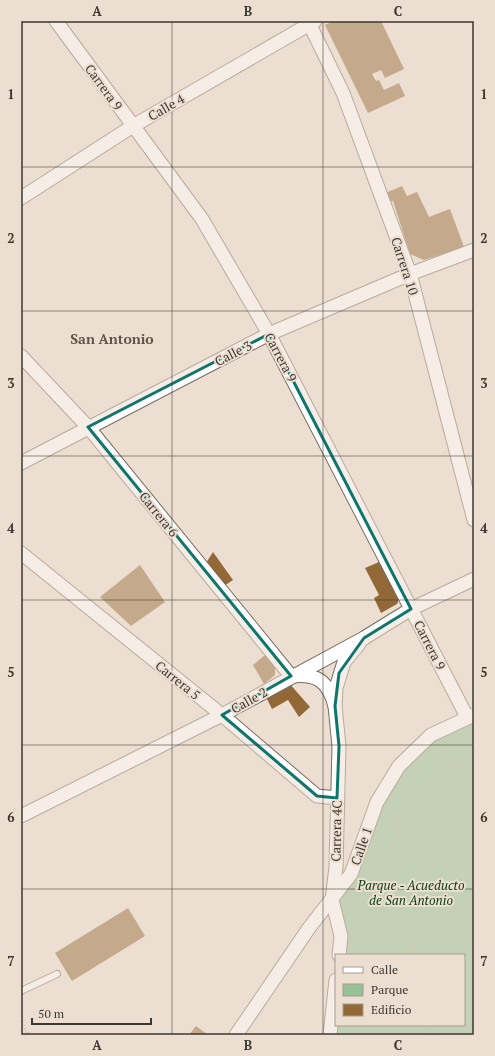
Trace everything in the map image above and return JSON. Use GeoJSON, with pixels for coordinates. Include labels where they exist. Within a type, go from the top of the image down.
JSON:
{"type":"FeatureCollection","features":[{"type":"Feature","properties":{"kind":"street","name":"Carrera 9"},"geometry":{"type":"LineString","coordinates":[[56,21],[202,219],[269,334],[411,609],[470,716]]}},
{"type":"Feature","properties":{"kind":"street","name":"Calle 4"},"geometry":{"type":"LineString","coordinates":[[21,198],[133,126],[311,22]]}},
{"type":"Feature","properties":{"kind":"street","name":"Carrera 10"},"geometry":{"type":"LineString","coordinates":[[311,22],[343,93],[410,274],[474,520]]}},
{"type":"Feature","properties":{"kind":"street","name":"Calle 3"},"geometry":{"type":"LineString","coordinates":[[21,463],[269,334],[410,274],[474,250]]}},
{"type":"Feature","properties":{"kind":"street","name":"Carrera 6"},"geometry":{"type":"LineString","coordinates":[[21,356],[88,427],[292,676]]}},
{"type":"Feature","properties":{"kind":"street","name":"Carrera 5"},"geometry":{"type":"LineString","coordinates":[[21,553],[222,715],[317,796],[337,798]]}},
{"type":"Feature","properties":{"kind":"street","name":"Calle 2"},"geometry":{"type":"LineString","coordinates":[[21,816],[222,715],[364,638],[411,609],[474,579]]}},
{"type":"Feature","properties":{"kind":"street","name":"Carrera 4C"},"geometry":{"type":"LineString","coordinates":[[339,954],[341,936],[332,900],[336,866],[339,746],[335,706],[336,688],[344,662],[364,638]]}},
{"type":"Feature","properties":{"kind":"street","name":"Carrera 4C"},"geometry":{"type":"LineString","coordinates":[[292,676],[306,675],[321,680],[331,691],[335,706]]}},
{"type":"Feature","properties":{"kind":"street","name":"Calle 1"},"geometry":{"type":"LineString","coordinates":[[236,1035],[309,928],[351,874],[376,802],[399,766],[431,735],[470,716]]}},
{"type":"Feature","properties":{"kind":"street"},"geometry":{"type":"LineString","coordinates":[[330,1035],[335,989]]}},
{"type":"Feature","properties":{"kind":"lane"},"geometry":{"type":"LineString","coordinates":[[21,990],[57,974]]}},
{"type":"Feature","properties":{"kind":"path"},"geometry":{"type":"LineString","coordinates":[[416,954],[405,912],[396,892],[391,866],[402,808],[419,786],[446,770],[474,760]]}},
{"type":"Feature","properties":{"kind":"path"},"geometry":{"type":"LineString","coordinates":[[454,954],[474,937]]}},
{"type":"Feature","properties":{"kind":"path"},"geometry":{"type":"LineString","coordinates":[[21,1013],[27,1033]]}},
{"type":"Feature","properties":{"kind":"path"},"geometry":{"type":"LineString","coordinates":[[21,1031],[32,1035]]}},
{"type":"Feature","properties":{"kind":"highlighted area"},"geometry":{"type":"Polygon","coordinates":[[[269,334],[411,609],[364,638],[339,673],[335,706],[339,746],[337,798],[317,796],[222,715],[291,676],[88,427],[269,334]]]}},
{"type":"Feature","properties":{"kind":"green space","name":"Parque - Acueducto de San Antonio"},"geometry":{"type":"Polygon","coordinates":[[[474,715],[474,1035],[330,1035],[335,1026],[465,1026],[465,954],[339,954],[332,900],[377,802],[431,735],[474,715]]]}},
{"type":"Feature","properties":{"kind":"building"},"geometry":{"type":"Polygon","coordinates":[[[334,21],[381,21],[404,69],[385,78],[381,70],[372,74],[376,81],[379,80],[384,90],[399,83],[405,96],[368,113],[325,25],[334,21]]]}},
{"type":"Feature","properties":{"kind":"building"},"geometry":{"type":"Polygon","coordinates":[[[402,186],[407,196],[417,192],[429,217],[450,209],[464,247],[424,260],[410,254],[393,201],[386,203],[383,194],[402,186]]]}},
{"type":"Feature","properties":{"kind":"building"},"geometry":{"type":"Polygon","coordinates":[[[213,552],[233,580],[224,586],[206,563],[213,552]]]}},
{"type":"Feature","properties":{"kind":"building"},"geometry":{"type":"Polygon","coordinates":[[[379,562],[398,597],[397,604],[381,613],[374,598],[379,595],[365,568],[379,562]]]}},
{"type":"Feature","properties":{"kind":"building"},"geometry":{"type":"Polygon","coordinates":[[[140,565],[165,602],[131,626],[100,597],[140,565]]]}},
{"type":"Feature","properties":{"kind":"building"},"geometry":{"type":"Polygon","coordinates":[[[265,655],[275,666],[275,675],[264,684],[253,665],[265,655]]]}},
{"type":"Feature","properties":{"kind":"building"},"geometry":{"type":"Polygon","coordinates":[[[289,683],[310,707],[299,717],[288,700],[272,709],[266,697],[289,683]]]}},
{"type":"Feature","properties":{"kind":"building"},"geometry":{"type":"Polygon","coordinates":[[[128,908],[145,936],[72,981],[55,953],[128,908]]]}},
{"type":"Feature","properties":{"kind":"building"},"geometry":{"type":"Polygon","coordinates":[[[196,1026],[208,1035],[189,1035],[196,1026]]]}},
{"type":"Feature","properties":{"kind":"district","name":"San Antonio"},"geometry":{"type":"Point","coordinates":[112,338]}}]}
